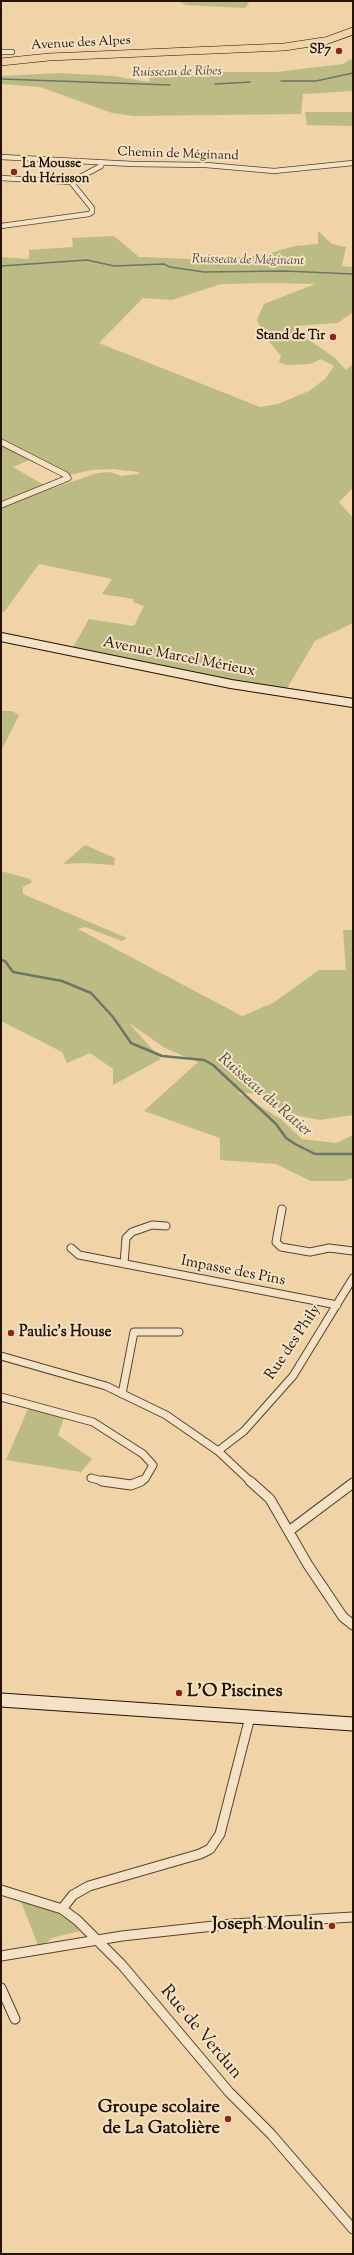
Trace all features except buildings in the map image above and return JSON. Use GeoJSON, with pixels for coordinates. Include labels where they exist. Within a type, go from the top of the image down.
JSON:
{"type":"FeatureCollection","features":[{"type":"Feature","properties":{"kind":"main road","name":"Avenue des Alpes"},"geometry":{"type":"LineString","coordinates":[[163,52],[302,47],[324,42],[352,32]]}},
{"type":"Feature","properties":{"kind":"main road","name":"Avenue des Alpes"},"geometry":{"type":"LineString","coordinates":[[1,62],[49,57],[268,49]]}},
{"type":"Feature","properties":{"kind":"main road","name":"Avenue Marcel Mérieux"},"geometry":{"type":"LineString","coordinates":[[1,637],[231,684],[353,703]]}},
{"type":"Feature","properties":{"kind":"main road"},"geometry":{"type":"LineString","coordinates":[[1,1700],[353,1724]]}},
{"type":"Feature","properties":{"kind":"street"},"geometry":{"type":"LineString","coordinates":[[1,52],[12,52]]}},
{"type":"Feature","properties":{"kind":"street","name":"Chemin de Méginand"},"geometry":{"type":"LineString","coordinates":[[1,157],[102,163],[206,165],[274,171],[353,162]]}},
{"type":"Feature","properties":{"kind":"street"},"geometry":{"type":"LineString","coordinates":[[1,178],[71,182],[101,166],[102,163]]}},
{"type":"Feature","properties":{"kind":"street"},"geometry":{"type":"LineString","coordinates":[[1,226],[89,214],[92,212],[92,208],[71,182]]}},
{"type":"Feature","properties":{"kind":"street"},"geometry":{"type":"LineString","coordinates":[[1,442],[66,475],[68,478],[1,505]]}},
{"type":"Feature","properties":{"kind":"street"},"geometry":{"type":"LineString","coordinates":[[282,1209],[276,1242],[281,1247],[310,1252],[329,1248],[353,1251]]}},
{"type":"Feature","properties":{"kind":"street"},"geometry":{"type":"LineString","coordinates":[[124,1264],[126,1238],[132,1232],[152,1225],[166,1226]]}},
{"type":"Feature","properties":{"kind":"street","name":"Impasse des Pins"},"geometry":{"type":"LineString","coordinates":[[71,1248],[78,1256],[336,1305]]}},
{"type":"Feature","properties":{"kind":"street","name":"Rue des Phily"},"geometry":{"type":"LineString","coordinates":[[218,1451],[244,1431],[293,1376],[353,1278]]}},
{"type":"Feature","properties":{"kind":"street"},"geometry":{"type":"LineString","coordinates":[[122,1394],[134,1332],[179,1332]]}},
{"type":"Feature","properties":{"kind":"street"},"geometry":{"type":"LineString","coordinates":[[1,1357],[106,1386],[166,1415],[218,1451],[270,1499],[313,1572],[343,1617],[352,1623]]}},
{"type":"Feature","properties":{"kind":"street"},"geometry":{"type":"LineString","coordinates":[[1,1397],[93,1422],[143,1454],[152,1465],[145,1479],[131,1485],[115,1484],[91,1478]]}},
{"type":"Feature","properties":{"kind":"street"},"geometry":{"type":"LineString","coordinates":[[288,1530],[353,1483]]}},
{"type":"Feature","properties":{"kind":"street"},"geometry":{"type":"LineString","coordinates":[[62,1909],[73,1895],[89,1886],[200,1854],[210,1848],[220,1834],[250,1717]]}},
{"type":"Feature","properties":{"kind":"street","name":"Rue de Verdun"},"geometry":{"type":"LineString","coordinates":[[1,1890],[62,1909],[98,1940],[122,1965],[229,2092],[271,2134],[353,2228]]}},
{"type":"Feature","properties":{"kind":"street"},"geometry":{"type":"LineString","coordinates":[[1,1956],[98,1940],[232,1924],[353,1918]]}},
{"type":"Feature","properties":{"kind":"street"},"geometry":{"type":"LineString","coordinates":[[1,1988],[15,2019]]}},
{"type":"Feature","properties":{"kind":"shaded area"},"geometry":{"type":"Polygon","coordinates":[[[178,1],[250,1],[245,8],[186,5],[178,1]]]}},
{"type":"Feature","properties":{"kind":"shaded area"},"geometry":{"type":"Polygon","coordinates":[[[353,59],[353,91],[303,94],[301,114],[133,116],[112,113],[40,87],[1,84],[1,76],[60,73],[113,76],[149,82],[151,72],[276,72],[343,64],[353,59]]]}},
{"type":"Feature","properties":{"kind":"shaded area"},"geometry":{"type":"Polygon","coordinates":[[[305,112],[353,112],[353,126],[307,125],[305,112]]]}},
{"type":"Feature","properties":{"kind":"shaded area"},"geometry":{"type":"Polygon","coordinates":[[[318,231],[332,244],[346,247],[342,266],[353,267],[353,312],[338,323],[293,326],[300,334],[334,357],[346,370],[353,364],[353,488],[339,502],[353,518],[353,623],[315,641],[286,690],[221,680],[72,649],[89,619],[134,626],[144,606],[133,602],[134,599],[102,594],[112,579],[39,564],[4,612],[1,612],[1,257],[29,259],[29,250],[73,247],[72,238],[114,236],[139,257],[191,259],[260,256],[295,246],[318,244],[318,231]],[[221,284],[172,300],[143,298],[99,343],[260,407],[278,404],[309,391],[325,379],[334,366],[321,359],[310,364],[286,365],[279,362],[281,356],[266,338],[257,320],[264,304],[315,284],[221,284]],[[36,457],[13,467],[51,489],[97,473],[110,472],[121,476],[139,474],[139,472],[112,469],[92,470],[69,475],[36,457]]]}},
{"type":"Feature","properties":{"kind":"shaded area"},"geometry":{"type":"Polygon","coordinates":[[[1,711],[12,711],[19,715],[1,751],[1,711]]]}},
{"type":"Feature","properties":{"kind":"shaded area"},"geometry":{"type":"Polygon","coordinates":[[[85,845],[115,858],[114,865],[85,863],[63,864],[85,845]]]}},
{"type":"Feature","properties":{"kind":"shaded area"},"geometry":{"type":"Polygon","coordinates":[[[1,871],[30,879],[32,882],[23,887],[23,894],[127,938],[122,941],[85,927],[78,929],[242,1016],[273,1003],[319,970],[346,970],[343,930],[353,930],[353,1115],[320,1120],[299,1116],[279,1108],[268,1095],[237,1092],[281,1119],[302,1139],[336,1143],[353,1135],[353,1178],[344,1181],[311,1181],[276,1164],[220,1160],[220,1138],[144,1111],[198,1062],[165,1048],[129,1023],[161,1059],[113,1085],[113,1069],[90,1053],[67,1063],[62,1052],[1,1021],[1,871]]]}},
{"type":"Feature","properties":{"kind":"shaded area"},"geometry":{"type":"Polygon","coordinates":[[[28,1409],[64,1418],[58,1435],[92,1459],[81,1472],[6,1460],[28,1409]]]}},
{"type":"Feature","properties":{"kind":"shaded area"},"geometry":{"type":"Polygon","coordinates":[[[20,1899],[53,1911],[70,1921],[80,1931],[52,1938],[39,1948],[20,1899]]]}},
{"type":"Feature","properties":{"kind":"waterway","name":"Ruisseau de Ribes"},"geometry":{"type":"LineString","coordinates":[[281,81],[316,81],[353,73]]}},
{"type":"Feature","properties":{"kind":"waterway","name":"Ruisseau de Ribes"},"geometry":{"type":"LineString","coordinates":[[1,79],[170,85]]}},
{"type":"Feature","properties":{"kind":"waterway","name":"Ruisseau de Ribes"},"geometry":{"type":"LineString","coordinates":[[215,84],[250,82]]}},
{"type":"Feature","properties":{"kind":"waterway","name":"Ruisseau de Méginant"},"geometry":{"type":"LineString","coordinates":[[1,266],[87,260],[114,266],[164,264],[170,267],[204,272],[285,271],[353,274]]}},
{"type":"Feature","properties":{"kind":"waterway","name":"Ruisseau du Ratier"},"geometry":{"type":"LineString","coordinates":[[1,960],[5,961],[13,972],[62,981],[91,993],[113,1017],[131,1043],[162,1056],[204,1060],[213,1065],[276,1124],[286,1138],[295,1144],[315,1154],[353,1154]]}},
{"type":"Feature","properties":{"kind":"place","name":"SP7"},"geometry":{"type":"Point","coordinates":[339,51]}},
{"type":"Feature","properties":{"kind":"place","name":"La Mousse du Hérisson"},"geometry":{"type":"Point","coordinates":[14,172]}},
{"type":"Feature","properties":{"kind":"place","name":"Stand de Tir"},"geometry":{"type":"Point","coordinates":[333,337]}},
{"type":"Feature","properties":{"kind":"place","name":"Paulic's House"},"geometry":{"type":"Point","coordinates":[11,1333]}},
{"type":"Feature","properties":{"kind":"place","name":"L'O Piscines"},"geometry":{"type":"Point","coordinates":[179,1693]}},
{"type":"Feature","properties":{"kind":"place","name":"Joseph Moulin"},"geometry":{"type":"Point","coordinates":[332,1926]}},
{"type":"Feature","properties":{"kind":"place","name":"Groupe scolaire de La Gatolière"},"geometry":{"type":"Point","coordinates":[228,2119]}}]}
